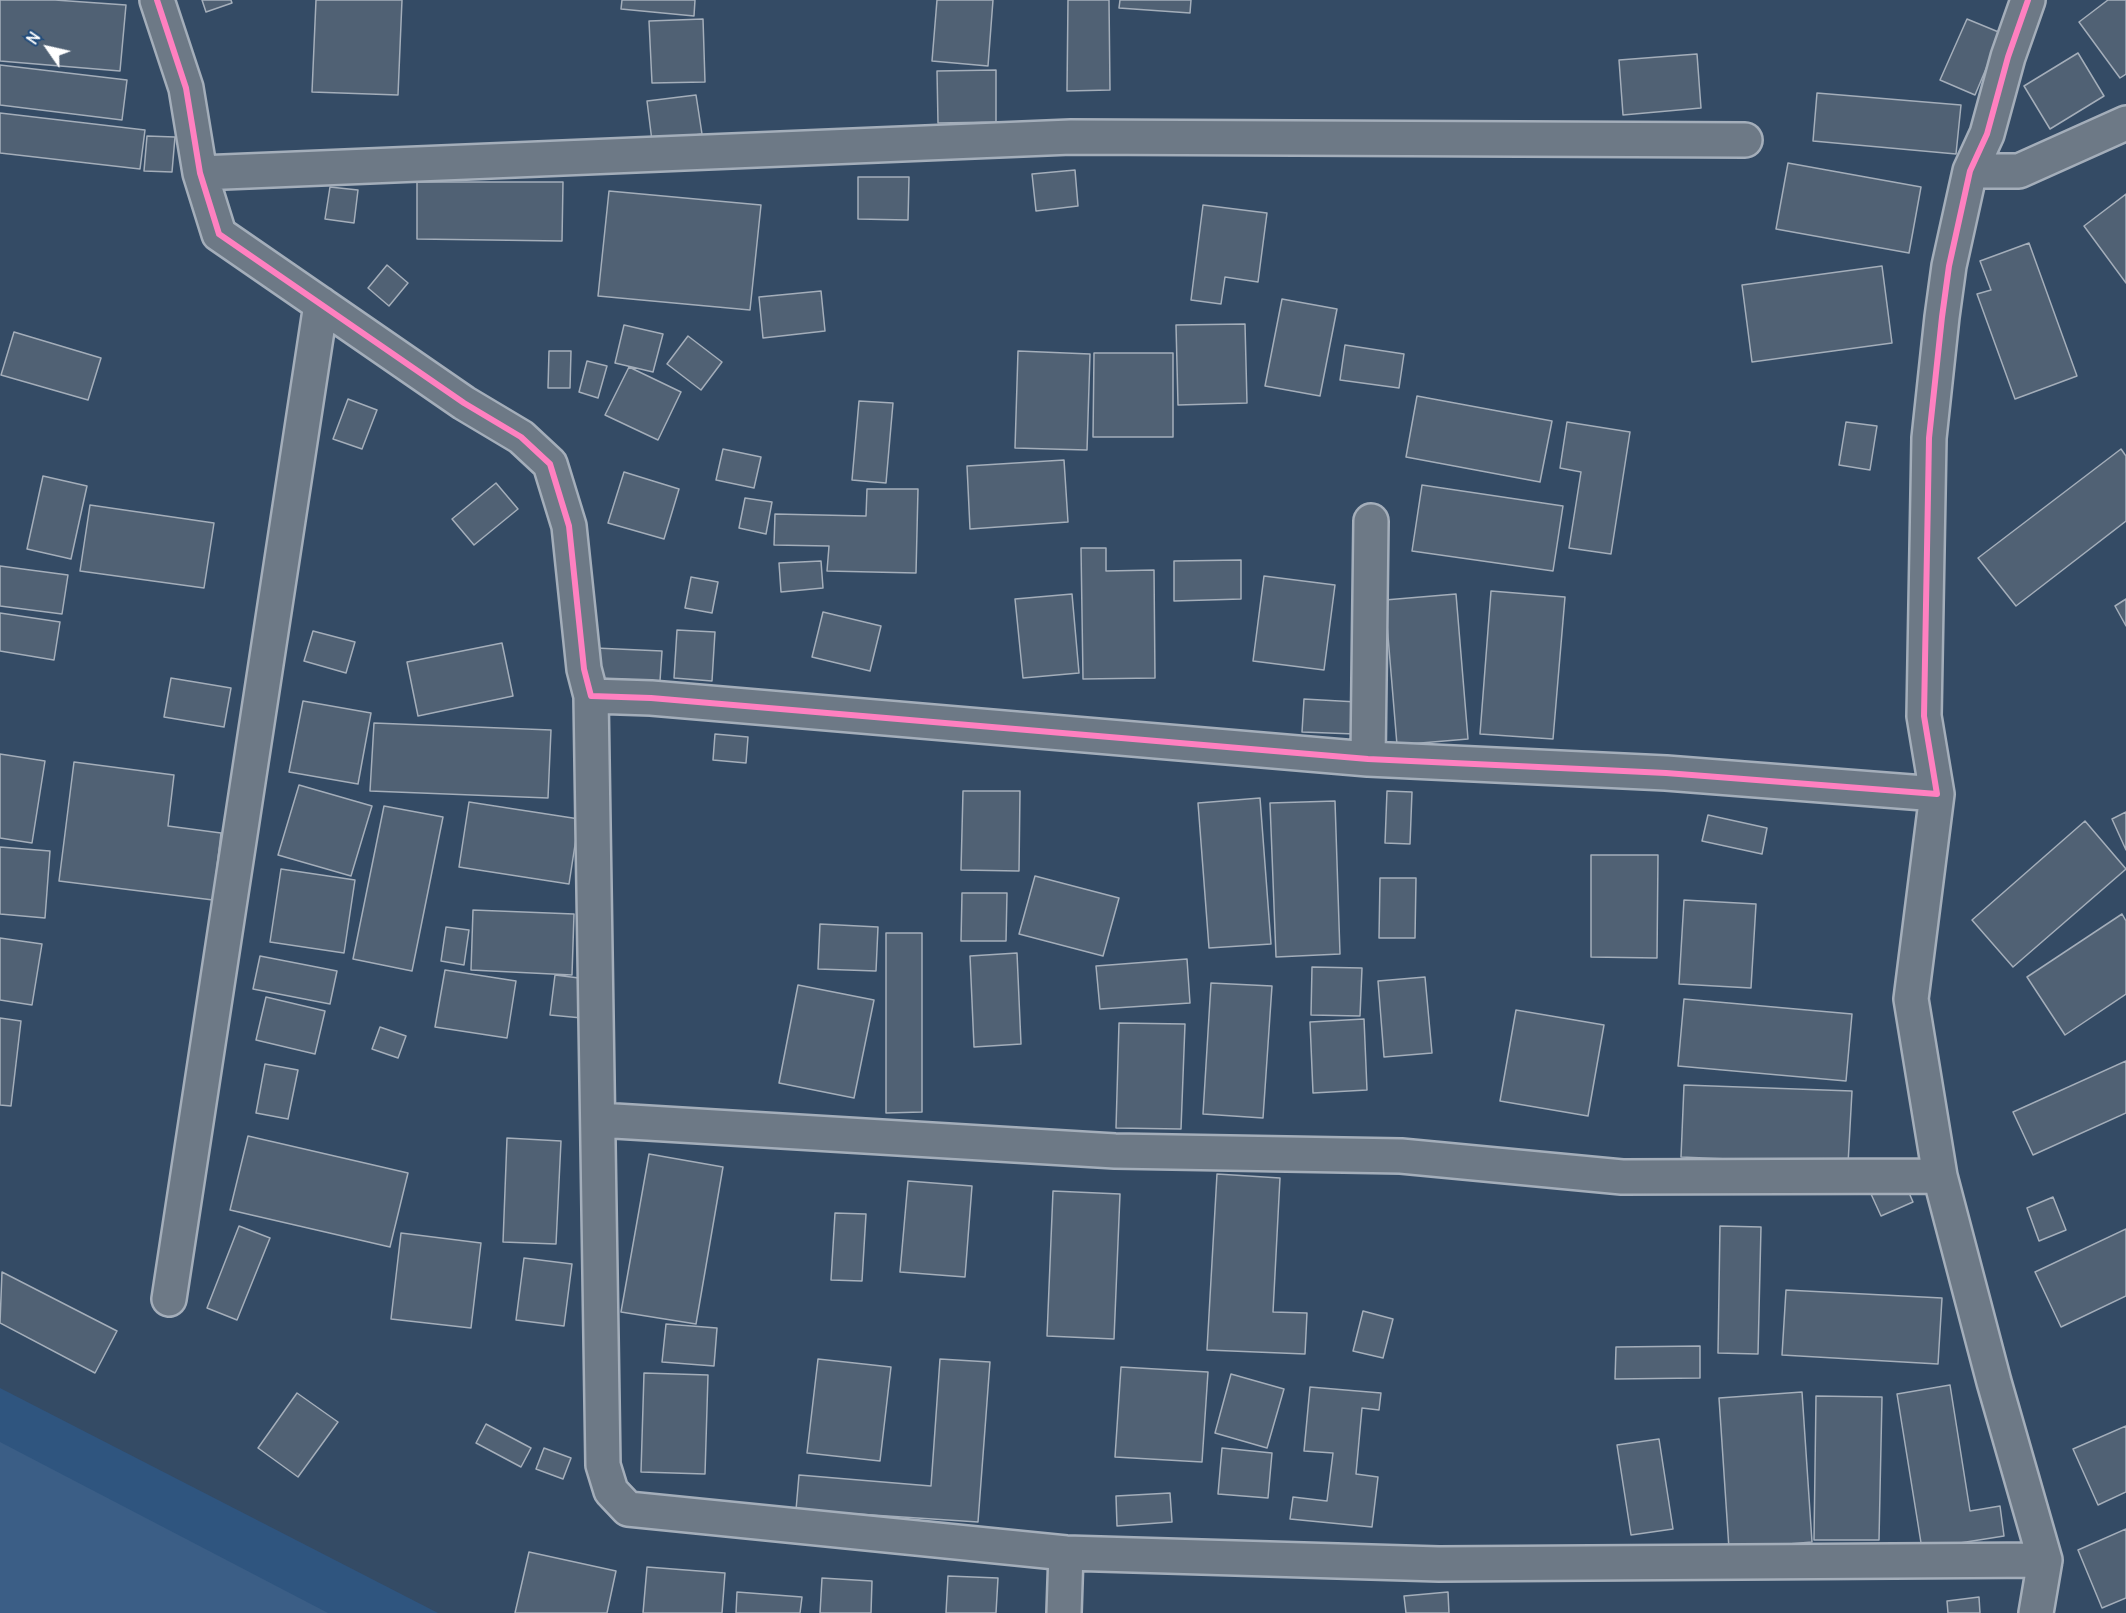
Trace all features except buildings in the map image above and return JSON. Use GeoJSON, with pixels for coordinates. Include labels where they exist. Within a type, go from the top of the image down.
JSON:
{"type":"FeatureCollection","features":[{"type":"Feature","properties":{"kind":"street"},"geometry":{"type":"LineString","coordinates":[[157,0],[186,88],[200,172],[219,234],[464,403],[521,437],[550,465],[569,526],[584,669],[591,696],[603,1465],[611,1491],[628,1509],[1066,1553],[1439,1564],[2045,1560]]}},
{"type":"Feature","properties":{"kind":"street"},"geometry":{"type":"LineString","coordinates":[[2028,0],[2008,57],[1987,134],[1970,171],[1949,266],[1929,438],[1924,716],[1937,794],[1911,999],[1940,1176],[1991,1371],[2045,1560],[2037,1613]]}},
{"type":"Feature","properties":{"kind":"street"},"geometry":{"type":"LineString","coordinates":[[1970,171],[2019,171],[2126,123]]}},
{"type":"Feature","properties":{"kind":"street"},"geometry":{"type":"LineString","coordinates":[[200,172],[1071,137],[1745,141]]}},
{"type":"Feature","properties":{"kind":"street"},"geometry":{"type":"LineString","coordinates":[[169,1299],[321,304]]}},
{"type":"Feature","properties":{"kind":"street"},"geometry":{"type":"LineString","coordinates":[[1368,759],[1371,520]]}},
{"type":"Feature","properties":{"kind":"street"},"geometry":{"type":"LineString","coordinates":[[591,696],[651,698],[1368,759],[1666,773],[1937,794]]}},
{"type":"Feature","properties":{"kind":"street"},"geometry":{"type":"LineString","coordinates":[[598,1120],[1115,1151],[1401,1156],[1622,1177],[1940,1176]]}},
{"type":"Feature","properties":{"kind":"street"},"geometry":{"type":"LineString","coordinates":[[1064,1613],[1066,1553]]}},
{"type":"Feature","properties":{"kind":"shaded area"},"geometry":{"type":"Polygon","coordinates":[[[0,1388],[438,1613],[0,1613],[0,1388]]]}},
{"type":"Feature","properties":{"kind":"shaded area"},"geometry":{"type":"Polygon","coordinates":[[[0,1442],[328,1613],[0,1613],[0,1442]]]}},
{"type":"Feature","properties":{"kind":"cycle path"},"geometry":{"type":"LineString","coordinates":[[157,0],[186,88],[200,173],[219,234],[464,403],[521,437],[550,464],[569,526],[584,669],[591,696],[651,698],[1368,759],[1666,773],[1937,794],[1924,716],[1929,438],[1942,317],[1949,266],[1970,171],[1987,134],[2008,57],[2028,0]]}}]}
